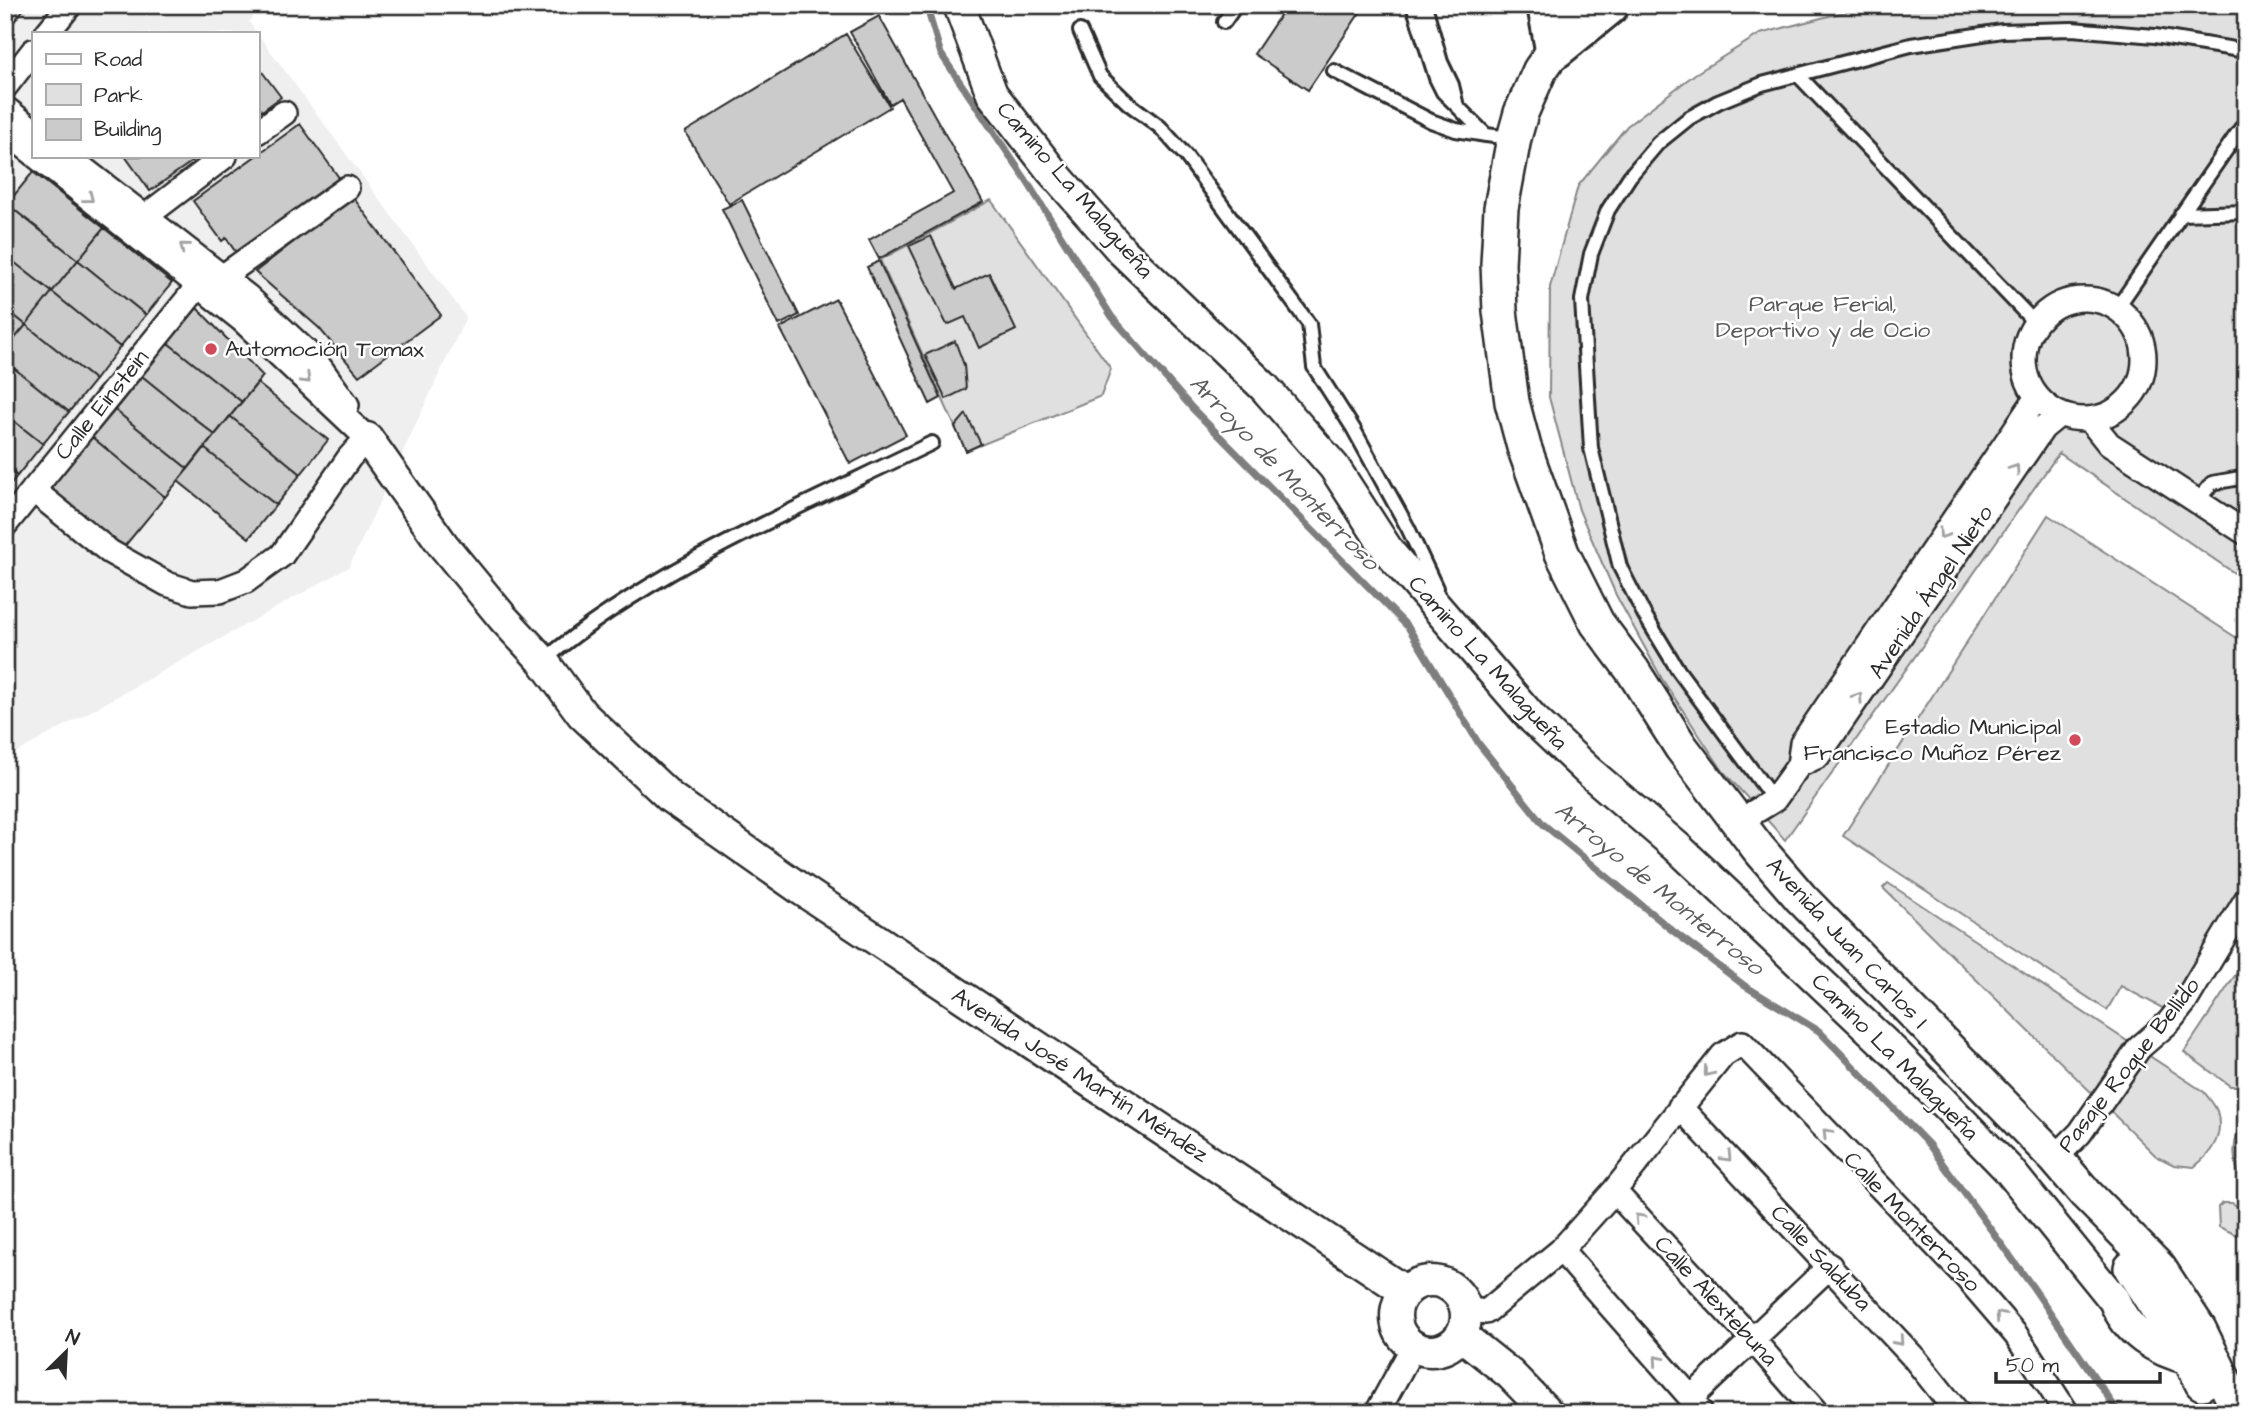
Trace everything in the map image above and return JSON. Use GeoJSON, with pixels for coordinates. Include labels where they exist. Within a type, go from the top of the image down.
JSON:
{"type":"FeatureCollection","features":[{"type":"Feature","properties":{"kind":"highway"},"geometry":{"type":"LineString","coordinates":[[1547,5],[1555,48],[1609,5]]}},
{"type":"Feature","properties":{"kind":"main road","name":"Avenida Juan Carlos I"},"geometry":{"type":"LineString","coordinates":[[1573,5],[1555,48],[1551,73],[1509,138],[1517,207],[1514,277],[1522,352],[1534,415],[1569,526],[1614,621],[1633,671],[1681,747],[1801,898],[2159,1268],[2199,1329],[2230,1408]]}},
{"type":"Feature","properties":{"kind":"main road","name":"Avenida Juan Carlos I"},"geometry":{"type":"LineString","coordinates":[[2086,1194],[2107,1234],[2190,1359],[2230,1408]]}},
{"type":"Feature","properties":{"kind":"street"},"geometry":{"type":"LineString","coordinates":[[48,32],[69,5]]}},
{"type":"Feature","properties":{"kind":"street","name":"Camino La Malagueña"},"geometry":{"type":"LineString","coordinates":[[959,5],[992,94],[1051,170],[1122,251],[1265,387],[1334,467],[1389,552],[1532,719],[1587,770],[1677,846],[1905,1063],[2008,1169],[2114,1300],[2121,1316],[2143,1339],[2166,1353],[2190,1359]]}},
{"type":"Feature","properties":{"kind":"street"},"geometry":{"type":"LineString","coordinates":[[5,87],[32,52]]}},
{"type":"Feature","properties":{"kind":"street","name":"Avenida José Martín Méndez"},"geometry":{"type":"LineString","coordinates":[[5,108],[32,146]]}},
{"type":"Feature","properties":{"kind":"street"},"geometry":{"type":"LineString","coordinates":[[259,131],[284,113]]}},
{"type":"Feature","properties":{"kind":"street","name":"Avenida José Martín Méndez"},"geometry":{"type":"LineString","coordinates":[[5,131],[32,146]]}},
{"type":"Feature","properties":{"kind":"street"},"geometry":{"type":"LineString","coordinates":[[5,160],[12,152],[32,146]]}},
{"type":"Feature","properties":{"kind":"street","name":"Avenida José Martín Méndez"},"geometry":{"type":"LineString","coordinates":[[46,158],[285,358],[367,438]]}},
{"type":"Feature","properties":{"kind":"street","name":"Avenida José Martín Méndez"},"geometry":{"type":"LineString","coordinates":[[70,158],[247,296],[314,359],[443,545],[503,618],[543,661],[615,718],[756,856],[802,890],[1406,1292]]}},
{"type":"Feature","properties":{"kind":"street"},"geometry":{"type":"LineString","coordinates":[[146,216],[223,158]]}},
{"type":"Feature","properties":{"kind":"street"},"geometry":{"type":"LineString","coordinates":[[222,277],[346,188]]}},
{"type":"Feature","properties":{"kind":"street","name":"Avenida José Martín Méndez"},"geometry":{"type":"LineString","coordinates":[[199,285],[213,284],[260,321],[291,336]]}},
{"type":"Feature","properties":{"kind":"street","name":"Calle Einstein"},"geometry":{"type":"LineString","coordinates":[[5,525],[199,285]]}},
{"type":"Feature","properties":{"kind":"street"},"geometry":{"type":"LineString","coordinates":[[2093,299],[2117,308],[2128,317],[2142,340],[2144,353],[2141,380],[2126,403],[2102,416],[2089,419],[2060,414],[2037,397],[2025,373],[2024,347],[2035,323],[2044,313],[2067,300],[2093,299]]}},
{"type":"Feature","properties":{"kind":"street","name":"Avenida Ángel Nieto"},"geometry":{"type":"LineString","coordinates":[[1738,822],[1774,800],[1799,765],[1802,743],[2037,397]]}},
{"type":"Feature","properties":{"kind":"street","name":"Avenida Ángel Nieto"},"geometry":{"type":"LineString","coordinates":[[1799,765],[1818,756],[2042,429],[2060,414]]}},
{"type":"Feature","properties":{"kind":"street"},"geometry":{"type":"LineString","coordinates":[[2089,419],[2109,443],[2246,533]]}},
{"type":"Feature","properties":{"kind":"street"},"geometry":{"type":"LineString","coordinates":[[33,490],[110,552],[160,580],[192,592],[220,591],[246,581],[282,555],[349,458],[367,438]]}},
{"type":"Feature","properties":{"kind":"street","name":"Pasaje Roque Bellido"},"geometry":{"type":"LineString","coordinates":[[2055,1158],[2080,1133],[2139,1048],[2169,1022],[2185,1002],[2246,900]]}},
{"type":"Feature","properties":{"kind":"street","name":"Calle Monterroso"},"geometry":{"type":"LineString","coordinates":[[1680,1107],[1723,1055],[1742,1043],[1967,1278],[2016,1335],[2067,1413]]}},
{"type":"Feature","properties":{"kind":"street"},"geometry":{"type":"LineString","coordinates":[[1464,1322],[1486,1312],[1561,1250],[1614,1191],[1680,1107]]}},
{"type":"Feature","properties":{"kind":"street","name":"Calle Salduba"},"geometry":{"type":"LineString","coordinates":[[1680,1107],[1915,1359],[1947,1409]]}},
{"type":"Feature","properties":{"kind":"street","name":"Calle Alextebuna"},"geometry":{"type":"LineString","coordinates":[[1614,1191],[1817,1413]]}},
{"type":"Feature","properties":{"kind":"street"},"geometry":{"type":"LineString","coordinates":[[1561,1250],[1696,1406],[1753,1340],[1830,1266]]}},
{"type":"Feature","properties":{"kind":"street"},"geometry":{"type":"LineString","coordinates":[[1423,1281],[1437,1281],[1451,1286],[1461,1297],[1464,1322],[1452,1345],[1440,1350],[1426,1351],[1413,1347],[1403,1338],[1397,1326],[1396,1312],[1400,1298],[1410,1287],[1423,1281]]}},
{"type":"Feature","properties":{"kind":"street"},"geometry":{"type":"LineString","coordinates":[[2114,1300],[2137,1308],[2148,1309],[2163,1304],[2174,1310],[2230,1408]]}},
{"type":"Feature","properties":{"kind":"street"},"geometry":{"type":"LineString","coordinates":[[1464,1322],[1548,1413]]}},
{"type":"Feature","properties":{"kind":"street"},"geometry":{"type":"LineString","coordinates":[[1377,1413],[1413,1347]]}},
{"type":"Feature","properties":{"kind":"lane"},"geometry":{"type":"LineString","coordinates":[[1224,22],[1236,5]]}},
{"type":"Feature","properties":{"kind":"lane"},"geometry":{"type":"LineString","coordinates":[[1413,5],[1443,92],[1509,138]]}},
{"type":"Feature","properties":{"kind":"lane"},"geometry":{"type":"LineString","coordinates":[[1425,5],[1441,62],[1457,103]]}},
{"type":"Feature","properties":{"kind":"lane"},"geometry":{"type":"LineString","coordinates":[[1774,800],[1678,670],[1644,614],[1620,567],[1591,448],[1582,300],[1591,254],[1608,210],[1630,176],[1658,143],[1689,118],[1718,102],[1762,84],[1911,45],[2002,31],[2072,29],[2155,36],[2246,51]]}},
{"type":"Feature","properties":{"kind":"lane"},"geometry":{"type":"LineString","coordinates":[[1080,31],[1100,76],[1128,103],[1160,127],[1186,156],[1309,324],[1314,367],[1353,428],[1408,528],[1436,588],[1430,600]]}},
{"type":"Feature","properties":{"kind":"lane"},"geometry":{"type":"LineString","coordinates":[[1334,71],[1456,131],[1509,138]]}},
{"type":"Feature","properties":{"kind":"lane"},"geometry":{"type":"LineString","coordinates":[[1798,75],[2035,323]]}},
{"type":"Feature","properties":{"kind":"lane"},"geometry":{"type":"LineString","coordinates":[[2117,308],[2246,121]]}},
{"type":"Feature","properties":{"kind":"lane"},"geometry":{"type":"LineString","coordinates":[[2181,215],[2246,212]]}},
{"type":"Feature","properties":{"kind":"lane"},"geometry":{"type":"LineString","coordinates":[[543,661],[600,619],[695,560],[932,443]]}},
{"type":"Feature","properties":{"kind":"lane"},"geometry":{"type":"LineString","coordinates":[[2197,501],[2212,483],[2246,477]]}},
{"type":"Feature","properties":{"kind":"shaded area"},"geometry":{"type":"Polygon","coordinates":[[[5,5],[261,5],[249,22],[256,32],[32,32],[32,158],[259,158],[259,36],[466,317],[349,567],[5,759],[5,5]]]}},
{"type":"Feature","properties":{"kind":"green space","name":"Parque Ferial, Deportivo y de Ocio"},"geometry":{"type":"Polygon","coordinates":[[[1871,5],[2211,5],[2246,9],[2246,581],[2059,453],[1785,840],[1723,771],[1662,679],[1616,595],[1579,510],[1549,397],[1550,287],[1578,186],[1627,126],[1695,74],[1760,34],[1871,5]]]}},
{"type":"Feature","properties":{"kind":"green space"},"geometry":{"type":"Polygon","coordinates":[[[991,200],[1111,369],[1101,396],[966,451],[880,260],[991,200]]]}},
{"type":"Feature","properties":{"kind":"green space","name":"Estadio Municipal Francisco Muñoz Pérez"},"geometry":{"type":"Polygon","coordinates":[[[2048,515],[2246,644],[2246,882],[2166,1010],[2121,986],[2107,1010],[1843,836],[2048,515]]]}},
{"type":"Feature","properties":{"kind":"green space"},"geometry":{"type":"Polygon","coordinates":[[[1888,883],[2204,1092],[2216,1109],[2219,1120],[2218,1136],[2206,1156],[2194,1167],[2174,1165],[2156,1156],[1883,888],[1888,883]]]}},
{"type":"Feature","properties":{"kind":"green space"},"geometry":{"type":"Polygon","coordinates":[[[2246,959],[2246,1086],[2230,1086],[2184,1052],[2246,959]]]}},
{"type":"Feature","properties":{"kind":"green space"},"geometry":{"type":"Polygon","coordinates":[[[2246,1115],[2246,1185],[2237,1168],[2234,1150],[2241,1123],[2246,1115]]]}},
{"type":"Feature","properties":{"kind":"green space"},"geometry":{"type":"Polygon","coordinates":[[[2223,1203],[2232,1203],[2246,1212],[2246,1239],[2219,1227],[2218,1207],[2223,1203]]]}},
{"type":"Feature","properties":{"kind":"building"},"geometry":{"type":"Polygon","coordinates":[[[5,5],[27,5],[9,28],[5,25],[5,5]]]}},
{"type":"Feature","properties":{"kind":"building"},"geometry":{"type":"Polygon","coordinates":[[[1287,5],[1365,5],[1308,90],[1254,54],[1287,5]]]}},
{"type":"Feature","properties":{"kind":"building"},"geometry":{"type":"Polygon","coordinates":[[[879,16],[983,202],[879,259],[869,240],[953,193],[900,98],[890,104],[850,32],[879,16]]]}},
{"type":"Feature","properties":{"kind":"building"},"geometry":{"type":"Polygon","coordinates":[[[846,34],[890,107],[729,204],[685,132],[846,34]]]}},
{"type":"Feature","properties":{"kind":"building"},"geometry":{"type":"Polygon","coordinates":[[[259,68],[281,97],[262,111],[259,107],[259,68]]]}},
{"type":"Feature","properties":{"kind":"building"},"geometry":{"type":"Polygon","coordinates":[[[300,124],[340,179],[237,254],[226,238],[222,241],[193,201],[253,158],[259,158],[259,154],[300,124]]]}},
{"type":"Feature","properties":{"kind":"building"},"geometry":{"type":"Polygon","coordinates":[[[126,158],[194,160],[150,191],[126,158]]]}},
{"type":"Feature","properties":{"kind":"building"},"geometry":{"type":"Polygon","coordinates":[[[33,172],[104,228],[78,260],[7,204],[33,172]]]}},
{"type":"Feature","properties":{"kind":"building"},"geometry":{"type":"Polygon","coordinates":[[[352,196],[441,315],[359,376],[319,328],[255,272],[352,196]]]}},
{"type":"Feature","properties":{"kind":"building"},"geometry":{"type":"Polygon","coordinates":[[[742,200],[799,315],[779,325],[722,209],[742,200]]]}},
{"type":"Feature","properties":{"kind":"building"},"geometry":{"type":"Polygon","coordinates":[[[7,204],[78,260],[52,292],[5,255],[7,204]]]}},
{"type":"Feature","properties":{"kind":"building"},"geometry":{"type":"Polygon","coordinates":[[[104,228],[172,283],[146,315],[78,260],[104,228]]]}},
{"type":"Feature","properties":{"kind":"building"},"geometry":{"type":"Polygon","coordinates":[[[931,236],[956,289],[989,273],[1016,330],[979,348],[965,317],[947,325],[909,246],[931,236]]]}},
{"type":"Feature","properties":{"kind":"building"},"geometry":{"type":"Polygon","coordinates":[[[5,255],[52,292],[26,325],[5,308],[5,255]]]}},
{"type":"Feature","properties":{"kind":"building"},"geometry":{"type":"Polygon","coordinates":[[[78,260],[146,315],[120,347],[52,292],[78,260]]]}},
{"type":"Feature","properties":{"kind":"building"},"geometry":{"type":"Polygon","coordinates":[[[879,261],[941,398],[930,404],[867,267],[879,261]]]}},
{"type":"Feature","properties":{"kind":"building"},"geometry":{"type":"Polygon","coordinates":[[[52,292],[120,347],[95,380],[26,325],[52,292]]]}},
{"type":"Feature","properties":{"kind":"building"},"geometry":{"type":"Polygon","coordinates":[[[836,299],[906,435],[850,464],[780,328],[836,299]]]}},
{"type":"Feature","properties":{"kind":"building"},"geometry":{"type":"Polygon","coordinates":[[[5,308],[26,325],[5,350],[5,308]]]}},
{"type":"Feature","properties":{"kind":"building"},"geometry":{"type":"Polygon","coordinates":[[[197,308],[263,376],[242,402],[168,343],[197,308]]]}},
{"type":"Feature","properties":{"kind":"building"},"geometry":{"type":"Polygon","coordinates":[[[26,325],[95,380],[69,412],[5,361],[5,350],[26,325]]]}},
{"type":"Feature","properties":{"kind":"building"},"geometry":{"type":"Polygon","coordinates":[[[955,341],[964,365],[966,389],[946,399],[925,355],[955,341]]]}},
{"type":"Feature","properties":{"kind":"building"},"geometry":{"type":"Polygon","coordinates":[[[168,343],[242,402],[215,435],[142,376],[168,343]]]}},
{"type":"Feature","properties":{"kind":"building"},"geometry":{"type":"Polygon","coordinates":[[[5,361],[69,412],[43,444],[5,414],[5,361]]]}},
{"type":"Feature","properties":{"kind":"building"},"geometry":{"type":"Polygon","coordinates":[[[142,376],[215,435],[188,469],[115,410],[142,376]]]}},
{"type":"Feature","properties":{"kind":"building"},"geometry":{"type":"Polygon","coordinates":[[[257,383],[328,440],[301,474],[230,416],[257,383]]]}},
{"type":"Feature","properties":{"kind":"building"},"geometry":{"type":"Polygon","coordinates":[[[115,410],[188,469],[165,497],[92,437],[115,410]]]}},
{"type":"Feature","properties":{"kind":"building"},"geometry":{"type":"Polygon","coordinates":[[[5,414],[43,444],[17,476],[5,467],[5,414]]]}},
{"type":"Feature","properties":{"kind":"building"},"geometry":{"type":"Polygon","coordinates":[[[966,414],[981,444],[966,451],[955,427],[966,414]]]}},
{"type":"Feature","properties":{"kind":"building"},"geometry":{"type":"Polygon","coordinates":[[[230,416],[301,474],[276,505],[204,448],[230,416]]]}},
{"type":"Feature","properties":{"kind":"building"},"geometry":{"type":"Polygon","coordinates":[[[92,437],[165,497],[119,553],[46,494],[92,437]]]}},
{"type":"Feature","properties":{"kind":"building"},"geometry":{"type":"Polygon","coordinates":[[[204,448],[276,505],[249,538],[178,481],[204,448]]]}},
{"type":"Feature","properties":{"kind":"building"},"geometry":{"type":"Polygon","coordinates":[[[5,467],[17,476],[5,491],[5,467]]]}},
{"type":"Feature","properties":{"kind":"waterway","name":"Arroyo de Monterroso"},"geometry":{"type":"LineString","coordinates":[[926,5],[941,54],[1026,180],[1112,317],[1192,408],[1408,627],[1479,744],[1543,824],[1673,931],[1745,986],[1819,1031],[1929,1145],[2032,1286],[2119,1413]]}},
{"type":"Feature","properties":{"kind":"place","name":"Automoción Tomax"},"geometry":{"type":"Point","coordinates":[211,349]}},
{"type":"Feature","properties":{"kind":"place","name":"Estadio Municipal Francisco Muñoz Pérez"},"geometry":{"type":"Point","coordinates":[2075,740]}}]}
